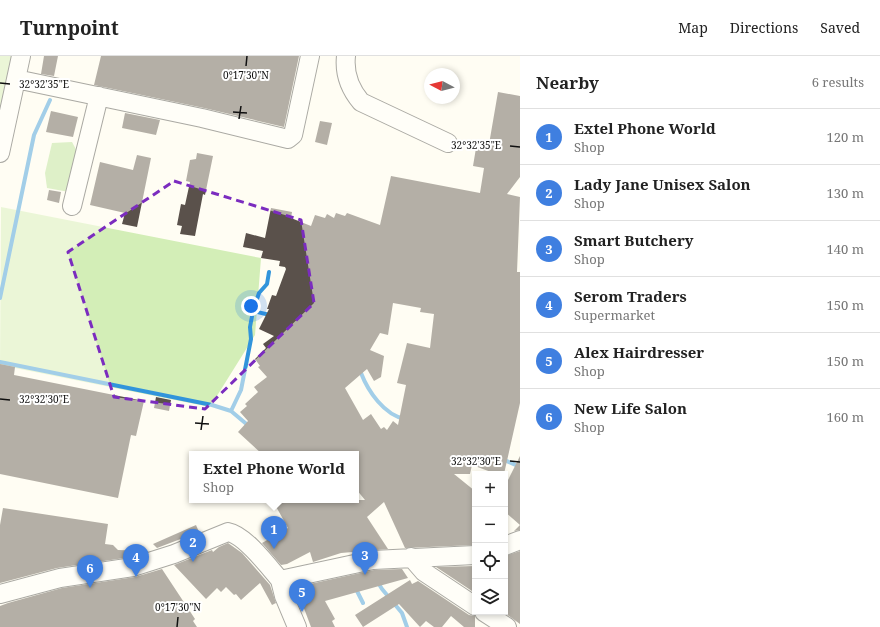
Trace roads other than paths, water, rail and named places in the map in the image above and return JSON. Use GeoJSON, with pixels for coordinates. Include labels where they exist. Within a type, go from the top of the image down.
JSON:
{"type":"FeatureCollection","features":[{"type":"Feature","properties":{"kind":"street"},"geometry":{"type":"LineString","coordinates":[[0,153],[21,56]]}},
{"type":"Feature","properties":{"kind":"street"},"geometry":{"type":"LineString","coordinates":[[16,79],[202,118],[288,139],[293,135],[310,56]]}},
{"type":"Feature","properties":{"kind":"street"},"geometry":{"type":"LineString","coordinates":[[346,56],[348,81],[352,91],[361,102],[448,143]]}},
{"type":"Feature","properties":{"kind":"street"},"geometry":{"type":"LineString","coordinates":[[72,206],[99,96]]}},
{"type":"Feature","properties":{"kind":"street"},"geometry":{"type":"LineString","coordinates":[[0,594],[60,578],[133,567],[174,554],[228,532],[240,538],[259,556],[280,580],[284,596],[297,627]]}},
{"type":"Feature","properties":{"kind":"street"},"geometry":{"type":"LineString","coordinates":[[508,545],[520,540]]}},
{"type":"Feature","properties":{"kind":"street"},"geometry":{"type":"LineString","coordinates":[[280,580],[365,562],[412,557],[458,557],[472,555]]}},
{"type":"Feature","properties":{"kind":"street"},"geometry":{"type":"LineString","coordinates":[[412,557],[424,572],[472,604]]}},
{"type":"Feature","properties":{"kind":"street"},"geometry":{"type":"LineString","coordinates":[[489,615],[508,627]]}},
{"type":"Feature","properties":{"kind":"waterway"},"geometry":{"type":"LineString","coordinates":[[0,298],[34,135],[50,100]]}},
{"type":"Feature","properties":{"kind":"waterway"},"geometry":{"type":"LineString","coordinates":[[253,311],[259,293],[267,284],[269,272]]}},
{"type":"Feature","properties":{"kind":"waterway"},"geometry":{"type":"LineString","coordinates":[[231,411],[241,390],[251,339],[250,327],[253,311],[270,315]]}},
{"type":"Feature","properties":{"kind":"waterway"},"geometry":{"type":"LineString","coordinates":[[0,362],[212,405],[231,411],[250,427]]}},
{"type":"Feature","properties":{"kind":"waterway"},"geometry":{"type":"LineString","coordinates":[[361,373],[372,394],[378,401],[390,413],[405,419]]}},
{"type":"Feature","properties":{"kind":"waterway"},"geometry":{"type":"LineString","coordinates":[[502,459],[520,467]]}},
{"type":"Feature","properties":{"kind":"waterway"},"geometry":{"type":"LineString","coordinates":[[377,581],[402,613],[407,627]]}},
{"type":"Feature","properties":{"kind":"waterway"},"geometry":{"type":"LineString","coordinates":[[355,587],[363,603]]}},
{"type":"Feature","properties":{"kind":"place","name":"Extel Phone World"},"geometry":{"type":"Point","coordinates":[274,549]}},
{"type":"Feature","properties":{"kind":"place","name":"Lady Jane Unisex Salon"},"geometry":{"type":"Point","coordinates":[193,562]}},
{"type":"Feature","properties":{"kind":"place","name":"Smart Butchery"},"geometry":{"type":"Point","coordinates":[365,575]}},
{"type":"Feature","properties":{"kind":"place","name":"Serom Traders"},"geometry":{"type":"Point","coordinates":[136,577]}},
{"type":"Feature","properties":{"kind":"place","name":"New Life Salon"},"geometry":{"type":"Point","coordinates":[90,588]}},
{"type":"Feature","properties":{"kind":"place","name":"Alex Hairdresser"},"geometry":{"type":"Point","coordinates":[302,612]}}]}
